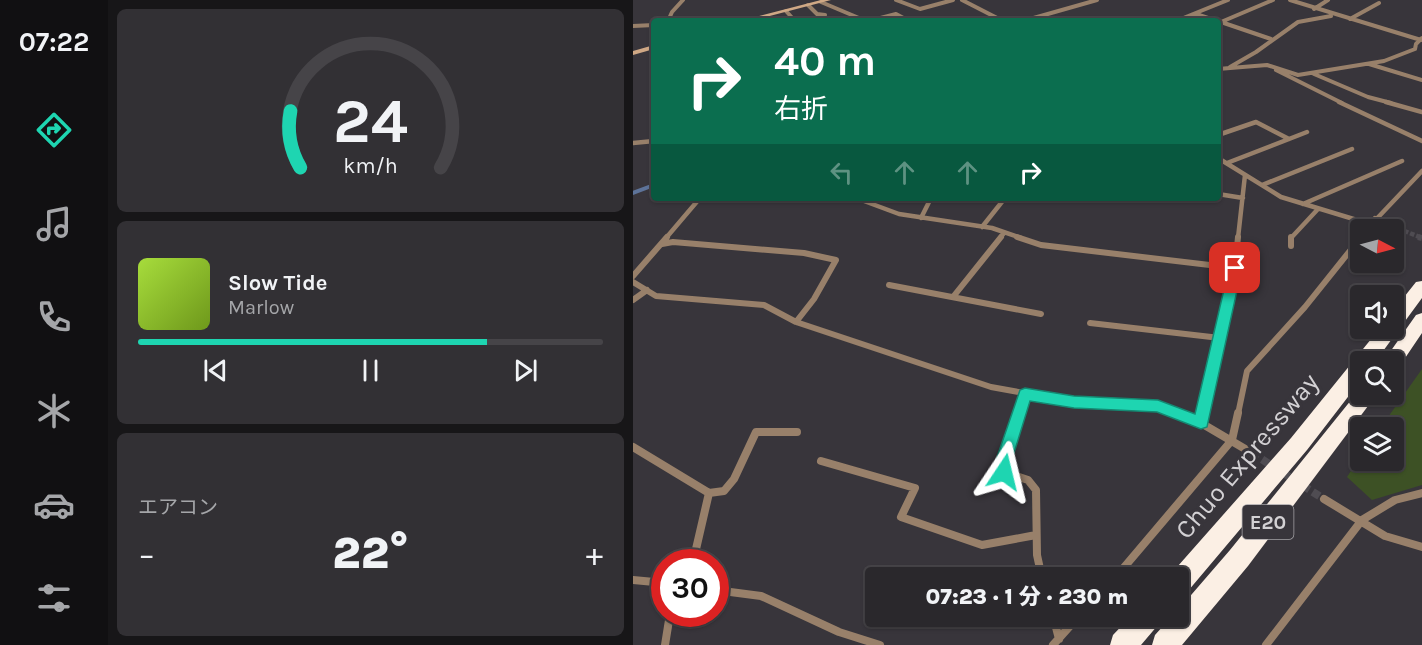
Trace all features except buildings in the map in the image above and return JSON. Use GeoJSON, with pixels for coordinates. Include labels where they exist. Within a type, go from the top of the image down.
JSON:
{"type":"FeatureCollection","features":[{"type":"Feature","properties":{"kind":"highway"},"geometry":{"type":"LineString","coordinates":[[1404,310],[1422,286]]}},
{"type":"Feature","properties":{"kind":"highway"},"geometry":{"type":"LineString","coordinates":[[1400,351],[1422,319]]}},
{"type":"Feature","properties":{"kind":"highway"},"geometry":{"type":"LineString","coordinates":[[1372,351],[1382,339]]}},
{"type":"Feature","properties":{"kind":"highway","name":"Chuo Expressway"},"geometry":{"type":"LineString","coordinates":[[1189,571],[1299,444],[1350,380]]}},
{"type":"Feature","properties":{"kind":"highway","name":"E20"},"geometry":{"type":"LineString","coordinates":[[1165,645],[1254,540],[1358,405]]}},
{"type":"Feature","properties":{"kind":"highway"},"geometry":{"type":"LineString","coordinates":[[1123,645],[1139,627]]}},
{"type":"Feature","properties":{"kind":"street"},"geometry":{"type":"LineString","coordinates":[[669,18],[683,0]]}},
{"type":"Feature","properties":{"kind":"street"},"geometry":{"type":"LineString","coordinates":[[896,0],[920,9],[953,0]]}},
{"type":"Feature","properties":{"kind":"street"},"geometry":{"type":"LineString","coordinates":[[962,0],[997,18]]}},
{"type":"Feature","properties":{"kind":"street"},"geometry":{"type":"LineString","coordinates":[[1034,18],[1097,0]]}},
{"type":"Feature","properties":{"kind":"street"},"geometry":{"type":"LineString","coordinates":[[1185,18],[1228,0]]}},
{"type":"Feature","properties":{"kind":"street"},"geometry":{"type":"LineString","coordinates":[[1221,21],[1273,0]]}},
{"type":"Feature","properties":{"kind":"street"},"geometry":{"type":"LineString","coordinates":[[1221,69],[1267,65],[1298,75],[1313,74],[1384,61],[1410,52],[1415,49],[1421,39],[1349,20],[1290,0]]}},
{"type":"Feature","properties":{"kind":"street"},"geometry":{"type":"LineString","coordinates":[[1314,9],[1328,0]]}},
{"type":"Feature","properties":{"kind":"street"},"geometry":{"type":"LineString","coordinates":[[756,18],[825,1],[861,18]]}},
{"type":"Feature","properties":{"kind":"street"},"geometry":{"type":"LineString","coordinates":[[1349,20],[1379,3]]}},
{"type":"Feature","properties":{"kind":"street"},"geometry":{"type":"LineString","coordinates":[[808,5],[817,14],[825,15]]}},
{"type":"Feature","properties":{"kind":"street"},"geometry":{"type":"LineString","coordinates":[[786,11],[792,18]]}},
{"type":"Feature","properties":{"kind":"street"},"geometry":{"type":"LineString","coordinates":[[879,18],[896,14],[903,18]]}},
{"type":"Feature","properties":{"kind":"street"},"geometry":{"type":"LineString","coordinates":[[1196,14],[1208,18]]}},
{"type":"Feature","properties":{"kind":"street"},"geometry":{"type":"LineString","coordinates":[[1227,69],[1256,52],[1271,39],[1298,22],[1336,16]]}},
{"type":"Feature","properties":{"kind":"street"},"geometry":{"type":"LineString","coordinates":[[1221,23],[1271,39]]}},
{"type":"Feature","properties":{"kind":"street"},"geometry":{"type":"LineString","coordinates":[[633,26],[651,26]]}},
{"type":"Feature","properties":{"kind":"street"},"geometry":{"type":"LineString","coordinates":[[633,53],[651,48]]}},
{"type":"Feature","properties":{"kind":"street"},"geometry":{"type":"LineString","coordinates":[[1368,64],[1422,81]]}},
{"type":"Feature","properties":{"kind":"street"},"geometry":{"type":"LineString","coordinates":[[1275,67],[1277,71],[1295,81],[1422,141]]}},
{"type":"Feature","properties":{"kind":"street"},"geometry":{"type":"LineString","coordinates":[[1313,74],[1368,97],[1422,112]]}},
{"type":"Feature","properties":{"kind":"street"},"geometry":{"type":"LineString","coordinates":[[1221,134],[1256,122],[1289,140]]}},
{"type":"Feature","properties":{"kind":"street"},"geometry":{"type":"LineString","coordinates":[[1227,163],[1307,132]]}},
{"type":"Feature","properties":{"kind":"street"},"geometry":{"type":"LineString","coordinates":[[633,143],[651,141]]}},
{"type":"Feature","properties":{"kind":"street"},"geometry":{"type":"LineString","coordinates":[[1262,185],[1352,149]]}},
{"type":"Feature","properties":{"kind":"street"},"geometry":{"type":"LineString","coordinates":[[1221,160],[1281,197],[1353,219]]}},
{"type":"Feature","properties":{"kind":"street"},"geometry":{"type":"LineString","coordinates":[[1303,204],[1402,161]]}},
{"type":"Feature","properties":{"kind":"street"},"geometry":{"type":"LineString","coordinates":[[1375,218],[1422,171]]}},
{"type":"Feature","properties":{"kind":"street"},"geometry":{"type":"LineString","coordinates":[[1201,423],[1235,268],[1245,175]]}},
{"type":"Feature","properties":{"kind":"street"},"geometry":{"type":"LineString","coordinates":[[1221,194],[1243,198]]}},
{"type":"Feature","properties":{"kind":"street"},"geometry":{"type":"LineString","coordinates":[[633,276],[698,201]]}},
{"type":"Feature","properties":{"kind":"street"},"geometry":{"type":"LineString","coordinates":[[864,201],[899,214],[982,227],[1041,245],[1235,268]]}},
{"type":"Feature","properties":{"kind":"street"},"geometry":{"type":"LineString","coordinates":[[921,218],[930,201]]}},
{"type":"Feature","properties":{"kind":"street"},"geometry":{"type":"LineString","coordinates":[[982,227],[1003,201]]}},
{"type":"Feature","properties":{"kind":"street"},"geometry":{"type":"LineString","coordinates":[[1291,246],[1291,237],[1318,209]]}},
{"type":"Feature","properties":{"kind":"street"},"geometry":{"type":"LineString","coordinates":[[953,297],[1004,233]]}},
{"type":"Feature","properties":{"kind":"street"},"geometry":{"type":"LineString","coordinates":[[662,244],[673,242],[804,253],[835,260],[814,298],[796,321]]}},
{"type":"Feature","properties":{"kind":"street"},"geometry":{"type":"LineString","coordinates":[[1124,567],[1233,440],[1247,371],[1305,307],[1350,250]]}},
{"type":"Feature","properties":{"kind":"street"},"geometry":{"type":"LineString","coordinates":[[633,282],[656,296],[764,305],[796,321],[991,387],[1074,402],[1158,406],[1201,423],[1252,453]]}},
{"type":"Feature","properties":{"kind":"street"},"geometry":{"type":"LineString","coordinates":[[889,285],[1041,314]]}},
{"type":"Feature","properties":{"kind":"street"},"geometry":{"type":"LineString","coordinates":[[633,300],[647,290]]}},
{"type":"Feature","properties":{"kind":"street"},"geometry":{"type":"LineString","coordinates":[[1090,323],[1220,338]]}},
{"type":"Feature","properties":{"kind":"street"},"geometry":{"type":"LineString","coordinates":[[1025,394],[1002,466],[1004,472],[1028,480],[1036,490],[1037,555],[1040,567]]}},
{"type":"Feature","properties":{"kind":"street"},"geometry":{"type":"LineString","coordinates":[[633,447],[709,493],[724,491],[734,479],[756,432],[797,432]]}},
{"type":"Feature","properties":{"kind":"street"},"geometry":{"type":"LineString","coordinates":[[821,460],[915,488],[901,517],[982,545],[1036,536]]}},
{"type":"Feature","properties":{"kind":"street"},"geometry":{"type":"LineString","coordinates":[[696,549],[709,493]]}},
{"type":"Feature","properties":{"kind":"street"},"geometry":{"type":"LineString","coordinates":[[1266,645],[1361,522],[1395,500],[1422,493]]}},
{"type":"Feature","properties":{"kind":"street"},"geometry":{"type":"LineString","coordinates":[[1324,499],[1385,536],[1422,547]]}},
{"type":"Feature","properties":{"kind":"street"},"geometry":{"type":"LineString","coordinates":[[633,580],[651,582]]}},
{"type":"Feature","properties":{"kind":"street"},"geometry":{"type":"LineString","coordinates":[[729,592],[761,596],[839,632],[880,645]]}},
{"type":"Feature","properties":{"kind":"street"},"geometry":{"type":"LineString","coordinates":[[665,645],[668,627]]}},
{"type":"Feature","properties":{"kind":"street"},"geometry":{"type":"LineString","coordinates":[[1054,627],[1056,642]]}},
{"type":"Feature","properties":{"kind":"street"},"geometry":{"type":"LineString","coordinates":[[1056,642],[1069,627]]}},
{"type":"Feature","properties":{"kind":"green space"},"geometry":{"type":"Polygon","coordinates":[[[1422,369],[1422,485],[1372,500],[1347,477],[1351,471],[1404,471],[1404,417],[1388,417],[1397,405],[1404,405],[1404,394],[1422,369]]]}},
{"type":"Feature","properties":{"kind":"waterway"},"geometry":{"type":"LineString","coordinates":[[633,193],[651,186]]}},
{"type":"Feature","properties":{"kind":"tunnel"},"geometry":{"type":"LineString","coordinates":[[1404,231],[1422,238],[1418,237]]}},
{"type":"Feature","properties":{"kind":"tunnel"},"geometry":{"type":"LineString","coordinates":[[1252,453],[1324,499]]}},
{"type":"Feature","properties":{"kind":"route"},"geometry":{"type":"LineString","coordinates":[[1004,472],[1002,466],[1025,394],[1074,402],[1158,406],[1181,413],[1201,423],[1235,268]]}}]}
